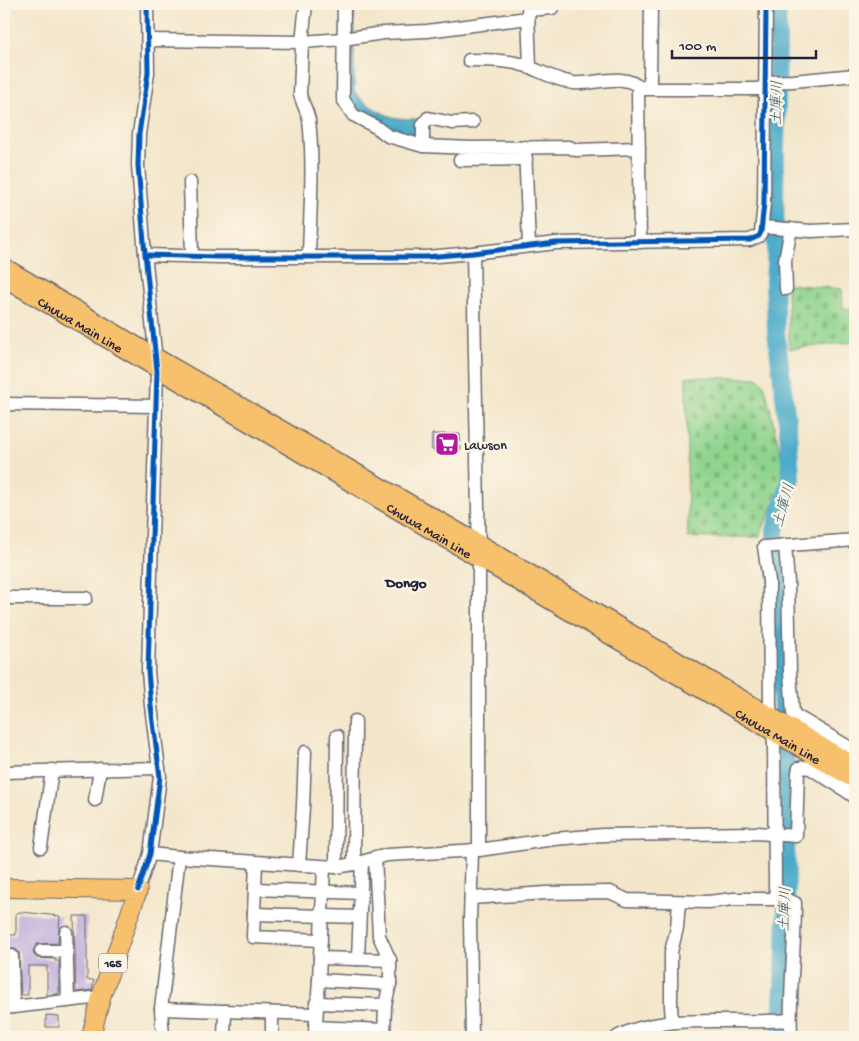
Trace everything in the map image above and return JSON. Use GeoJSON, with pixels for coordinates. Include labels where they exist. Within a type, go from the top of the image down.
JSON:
{"type":"FeatureCollection","features":[{"type":"Feature","properties":{"kind":"highway"},"geometry":{"type":"LineString","coordinates":[[4,888],[138,890]]}},
{"type":"Feature","properties":{"kind":"highway","name":"165"},"geometry":{"type":"LineString","coordinates":[[91,1037],[101,997],[138,890]]}},
{"type":"Feature","properties":{"kind":"main road","name":"Chuwa Main Line"},"geometry":{"type":"LineString","coordinates":[[4,266],[157,364],[479,560],[775,726],[793,728],[855,765]]}},
{"type":"Feature","properties":{"kind":"main road","name":"Chuwa Main Line"},"geometry":{"type":"LineString","coordinates":[[4,279],[478,542],[775,726],[795,746],[855,780]]}},
{"type":"Feature","properties":{"kind":"street"},"geometry":{"type":"LineString","coordinates":[[138,890],[150,854],[160,788],[150,706],[148,671],[157,364],[145,255],[138,152],[147,83],[147,4]]}},
{"type":"Feature","properties":{"kind":"street"},"geometry":{"type":"LineString","coordinates":[[306,4],[300,94],[308,117],[311,153],[309,256]]}},
{"type":"Feature","properties":{"kind":"street"},"geometry":{"type":"LineString","coordinates":[[344,4],[343,99],[353,115],[388,136],[423,146],[526,153]]}},
{"type":"Feature","properties":{"kind":"street"},"geometry":{"type":"LineString","coordinates":[[530,68],[528,10],[552,8],[552,4]]}},
{"type":"Feature","properties":{"kind":"street"},"geometry":{"type":"LineString","coordinates":[[640,242],[638,92],[650,82],[651,4]]}},
{"type":"Feature","properties":{"kind":"street"},"geometry":{"type":"LineString","coordinates":[[145,255],[416,257],[582,242],[745,241],[758,236],[762,227],[766,4]]}},
{"type":"Feature","properties":{"kind":"street"},"geometry":{"type":"LineString","coordinates":[[148,40],[302,42],[343,39],[383,33],[427,31],[528,18]]}},
{"type":"Feature","properties":{"kind":"street"},"geometry":{"type":"LineString","coordinates":[[469,60],[496,60],[530,68],[573,83],[630,81],[641,89]]}},
{"type":"Feature","properties":{"kind":"street"},"geometry":{"type":"LineString","coordinates":[[641,89],[766,86],[855,75]]}},
{"type":"Feature","properties":{"kind":"street"},"geometry":{"type":"LineString","coordinates":[[423,146],[423,125],[428,118],[452,122],[473,122]]}},
{"type":"Feature","properties":{"kind":"street"},"geometry":{"type":"LineString","coordinates":[[460,160],[569,147],[576,150],[638,148]]}},
{"type":"Feature","properties":{"kind":"street"},"geometry":{"type":"LineString","coordinates":[[526,153],[529,246]]}},
{"type":"Feature","properties":{"kind":"street"},"geometry":{"type":"LineString","coordinates":[[190,182],[192,256]]}},
{"type":"Feature","properties":{"kind":"street"},"geometry":{"type":"LineString","coordinates":[[762,227],[812,231],[855,229]]}},
{"type":"Feature","properties":{"kind":"street"},"geometry":{"type":"LineString","coordinates":[[786,289],[785,260],[791,229]]}},
{"type":"Feature","properties":{"kind":"street"},"geometry":{"type":"LineString","coordinates":[[472,1037],[471,898],[476,850],[479,560],[473,253]]}},
{"type":"Feature","properties":{"kind":"street"},"geometry":{"type":"LineString","coordinates":[[4,404],[156,406]]}},
{"type":"Feature","properties":{"kind":"street"},"geometry":{"type":"LineString","coordinates":[[787,900],[777,894],[775,887],[775,726],[769,582],[764,547],[855,540]]}},
{"type":"Feature","properties":{"kind":"street"},"geometry":{"type":"LineString","coordinates":[[785,545],[793,713],[855,751]]}},
{"type":"Feature","properties":{"kind":"street"},"geometry":{"type":"LineString","coordinates":[[4,598],[86,598]]}},
{"type":"Feature","properties":{"kind":"street"},"geometry":{"type":"LineString","coordinates":[[355,721],[358,863],[361,893],[358,959]]}},
{"type":"Feature","properties":{"kind":"street"},"geometry":{"type":"LineString","coordinates":[[793,728],[855,751]]}},
{"type":"Feature","properties":{"kind":"street"},"geometry":{"type":"LineString","coordinates":[[337,736],[330,867],[323,892],[319,980],[314,1032],[384,1033],[385,1005],[390,984],[390,960],[379,936],[375,857]]}},
{"type":"Feature","properties":{"kind":"street"},"geometry":{"type":"LineString","coordinates":[[299,865],[305,752]]}},
{"type":"Feature","properties":{"kind":"street"},"geometry":{"type":"LineString","coordinates":[[821,762],[842,788]]}},
{"type":"Feature","properties":{"kind":"street"},"geometry":{"type":"LineString","coordinates":[[4,772],[159,768]]}},
{"type":"Feature","properties":{"kind":"street"},"geometry":{"type":"LineString","coordinates":[[150,854],[330,867],[358,863],[387,855],[476,850],[603,836],[704,833],[796,836],[799,768],[810,768],[855,797]]}},
{"type":"Feature","properties":{"kind":"street"},"geometry":{"type":"LineString","coordinates":[[94,800],[100,769]]}},
{"type":"Feature","properties":{"kind":"street"},"geometry":{"type":"LineString","coordinates":[[42,847],[52,770]]}},
{"type":"Feature","properties":{"kind":"street"},"geometry":{"type":"LineString","coordinates":[[163,1037],[161,1010],[179,857]]}},
{"type":"Feature","properties":{"kind":"street"},"geometry":{"type":"LineString","coordinates":[[256,862],[253,937],[321,940]]}},
{"type":"Feature","properties":{"kind":"street"},"geometry":{"type":"LineString","coordinates":[[255,889],[361,893]]}},
{"type":"Feature","properties":{"kind":"street"},"geometry":{"type":"LineString","coordinates":[[471,898],[546,893],[610,892],[627,900],[679,902],[708,902],[734,899],[787,900]]}},
{"type":"Feature","properties":{"kind":"street"},"geometry":{"type":"LineString","coordinates":[[787,900],[789,1020],[791,1037]]}},
{"type":"Feature","properties":{"kind":"street"},"geometry":{"type":"LineString","coordinates":[[672,1022],[671,952],[677,928],[679,902]]}},
{"type":"Feature","properties":{"kind":"street"},"geometry":{"type":"LineString","coordinates":[[254,914],[360,918]]}},
{"type":"Feature","properties":{"kind":"street"},"geometry":{"type":"LineString","coordinates":[[66,932],[68,1001]]}},
{"type":"Feature","properties":{"kind":"street"},"geometry":{"type":"LineString","coordinates":[[41,951],[66,951]]}},
{"type":"Feature","properties":{"kind":"street"},"geometry":{"type":"LineString","coordinates":[[12,956],[8,1008],[101,997]]}},
{"type":"Feature","properties":{"kind":"street"},"geometry":{"type":"LineString","coordinates":[[320,958],[390,960]]}},
{"type":"Feature","properties":{"kind":"street"},"geometry":{"type":"LineString","coordinates":[[319,980],[390,984]]}},
{"type":"Feature","properties":{"kind":"street"},"geometry":{"type":"LineString","coordinates":[[161,1010],[272,1013],[385,1005]]}},
{"type":"Feature","properties":{"kind":"street"},"geometry":{"type":"LineString","coordinates":[[224,1037],[225,1011]]}},
{"type":"Feature","properties":{"kind":"street"},"geometry":{"type":"LineString","coordinates":[[272,1013],[272,1037]]}},
{"type":"Feature","properties":{"kind":"street"},"geometry":{"type":"LineString","coordinates":[[617,1037],[635,1034],[672,1022],[769,1022],[789,1020]]}},
{"type":"Feature","properties":{"kind":"green space"},"geometry":{"type":"Polygon","coordinates":[[[787,284],[842,289],[843,308],[852,309],[854,342],[789,349],[787,284]]]}},
{"type":"Feature","properties":{"kind":"green space"},"geometry":{"type":"Polygon","coordinates":[[[686,377],[758,378],[765,386],[784,469],[781,488],[759,537],[688,538],[686,377]]]}},
{"type":"Feature","properties":{"kind":"water"},"geometry":{"type":"Polygon","coordinates":[[[348,4],[354,4],[354,91],[367,104],[386,114],[397,118],[421,119],[419,140],[400,135],[358,115],[346,94],[348,4]]]}},
{"type":"Feature","properties":{"kind":"building"},"geometry":{"type":"Polygon","coordinates":[[[432,434],[460,434],[461,450],[432,450],[432,434]]]}},
{"type":"Feature","properties":{"kind":"building"},"geometry":{"type":"Polygon","coordinates":[[[16,913],[60,916],[58,943],[37,944],[33,951],[37,958],[59,961],[59,993],[47,995],[47,966],[28,966],[28,995],[21,995],[19,952],[15,949],[8,949],[4,960],[4,935],[16,935],[16,913]]]}},
{"type":"Feature","properties":{"kind":"building"},"geometry":{"type":"Polygon","coordinates":[[[74,916],[87,916],[87,980],[94,980],[92,990],[76,992],[74,916]]]}},
{"type":"Feature","properties":{"kind":"building"},"geometry":{"type":"Polygon","coordinates":[[[46,1015],[59,1016],[59,1027],[46,1027],[46,1015]]]}},
{"type":"Feature","properties":{"kind":"waterway","name":"土庫川"},"geometry":{"type":"LineString","coordinates":[[777,4],[776,247],[774,282],[776,332],[788,429],[791,478],[775,530],[781,692],[788,789],[785,952],[780,1037]]}},
{"type":"Feature","properties":{"kind":"cycle path"},"geometry":{"type":"LineString","coordinates":[[138,890],[150,854],[160,777],[148,671],[157,371],[138,165],[139,134],[148,73],[147,4]]}},
{"type":"Feature","properties":{"kind":"cycle path"},"geometry":{"type":"LineString","coordinates":[[145,255],[426,257],[556,243],[750,240],[759,236],[761,232],[764,203],[766,4]]}},
{"type":"Feature","properties":{"kind":"place","name":"Lawson"},"geometry":{"type":"Point","coordinates":[447,444]}},
{"type":"Feature","properties":{"kind":"district","name":"Dongo"},"geometry":{"type":"Point","coordinates":[406,582]}}]}
